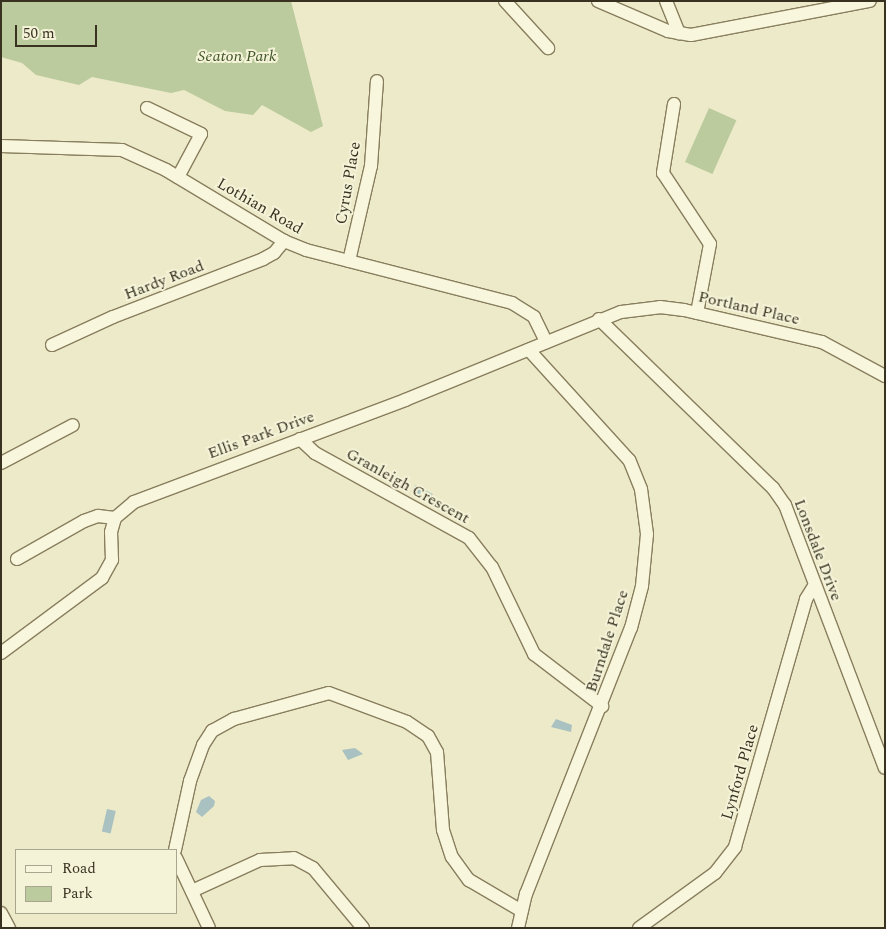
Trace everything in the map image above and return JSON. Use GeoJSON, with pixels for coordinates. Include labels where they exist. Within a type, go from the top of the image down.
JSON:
{"type":"FeatureCollection","features":[{"type":"Feature","properties":{"kind":"street"},"geometry":{"type":"LineString","coordinates":[[505,1],[548,48]]}},
{"type":"Feature","properties":{"kind":"street"},"geometry":{"type":"LineString","coordinates":[[598,1],[679,34],[702,35],[870,1]]}},
{"type":"Feature","properties":{"kind":"street"},"geometry":{"type":"LineString","coordinates":[[666,1],[679,34]]}},
{"type":"Feature","properties":{"kind":"street","name":"Cyrus Place"},"geometry":{"type":"LineString","coordinates":[[349,261],[372,166],[377,81]]}},
{"type":"Feature","properties":{"kind":"street"},"geometry":{"type":"LineString","coordinates":[[674,104],[662,164],[663,173],[710,244],[697,313]]}},
{"type":"Feature","properties":{"kind":"street"},"geometry":{"type":"LineString","coordinates":[[146,108],[201,134],[178,177]]}},
{"type":"Feature","properties":{"kind":"street","name":"Lothian Road"},"geometry":{"type":"LineString","coordinates":[[1,146],[122,150],[178,177],[284,241],[349,261],[512,303],[534,317],[546,342]]}},
{"type":"Feature","properties":{"kind":"street","name":"Hardy Road"},"geometry":{"type":"LineString","coordinates":[[52,345],[113,317],[263,259],[274,254],[284,241]]}},
{"type":"Feature","properties":{"kind":"street","name":"Portland Place"},"geometry":{"type":"LineString","coordinates":[[599,319],[641,308],[660,307],[697,313],[822,342],[885,376]]}},
{"type":"Feature","properties":{"kind":"street","name":"Ellis Park Drive"},"geometry":{"type":"LineString","coordinates":[[115,518],[124,507],[144,497],[300,440],[529,350],[599,319]]}},
{"type":"Feature","properties":{"kind":"street","name":"Lonsdale Drive"},"geometry":{"type":"LineString","coordinates":[[599,319],[772,488],[788,512],[814,586],[885,768]]}},
{"type":"Feature","properties":{"kind":"street","name":"Burndale Place"},"geometry":{"type":"LineString","coordinates":[[520,910],[602,706],[631,628],[642,586],[647,534],[638,479],[624,454],[529,350]]}},
{"type":"Feature","properties":{"kind":"street"},"geometry":{"type":"LineString","coordinates":[[1,463],[73,425]]}},
{"type":"Feature","properties":{"kind":"street","name":"Granleigh Crescent"},"geometry":{"type":"LineString","coordinates":[[300,440],[315,454],[469,538],[492,567],[534,654],[602,706]]}},
{"type":"Feature","properties":{"kind":"street"},"geometry":{"type":"LineString","coordinates":[[1,653],[102,578],[112,560],[111,532],[115,518],[104,515],[91,518],[17,558]]}},
{"type":"Feature","properties":{"kind":"street","name":"Lynford Place"},"geometry":{"type":"LineString","coordinates":[[639,928],[715,873],[735,847],[806,599],[814,586]]}},
{"type":"Feature","properties":{"kind":"street"},"geometry":{"type":"LineString","coordinates":[[175,849],[190,781],[203,745],[212,732],[241,717],[329,693],[407,722],[428,736],[437,752],[443,830],[452,857],[469,880],[520,910],[518,928]]}},
{"type":"Feature","properties":{"kind":"street"},"geometry":{"type":"LineString","coordinates":[[192,891],[260,860],[294,858],[313,868],[363,928]]}},
{"type":"Feature","properties":{"kind":"street"},"geometry":{"type":"LineString","coordinates":[[178,862],[209,928]]}},
{"type":"Feature","properties":{"kind":"street"},"geometry":{"type":"LineString","coordinates":[[1,913],[9,928]]}},
{"type":"Feature","properties":{"kind":"green space","name":"Seaton Park"},"geometry":{"type":"Polygon","coordinates":[[[1,1],[291,1],[323,126],[311,132],[262,105],[253,115],[225,111],[184,90],[171,93],[92,77],[79,85],[36,75],[22,63],[1,57],[1,1]]]}},
{"type":"Feature","properties":{"kind":"green space"},"geometry":{"type":"Polygon","coordinates":[[[709,108],[736,120],[712,174],[685,162],[709,108]]]}},
{"type":"Feature","properties":{"kind":"water"},"geometry":{"type":"Polygon","coordinates":[[[415,485],[433,494],[429,501],[411,492],[415,485]]]}},
{"type":"Feature","properties":{"kind":"water"},"geometry":{"type":"Polygon","coordinates":[[[556,719],[572,725],[571,732],[551,727],[556,719]]]}},
{"type":"Feature","properties":{"kind":"water"},"geometry":{"type":"Polygon","coordinates":[[[355,748],[363,754],[348,760],[342,750],[355,748]]]}},
{"type":"Feature","properties":{"kind":"water"},"geometry":{"type":"Polygon","coordinates":[[[209,796],[215,801],[214,806],[202,817],[196,812],[201,800],[209,796]]]}},
{"type":"Feature","properties":{"kind":"water"},"geometry":{"type":"Polygon","coordinates":[[[107,809],[116,811],[111,833],[102,831],[107,809]]]}}]}
